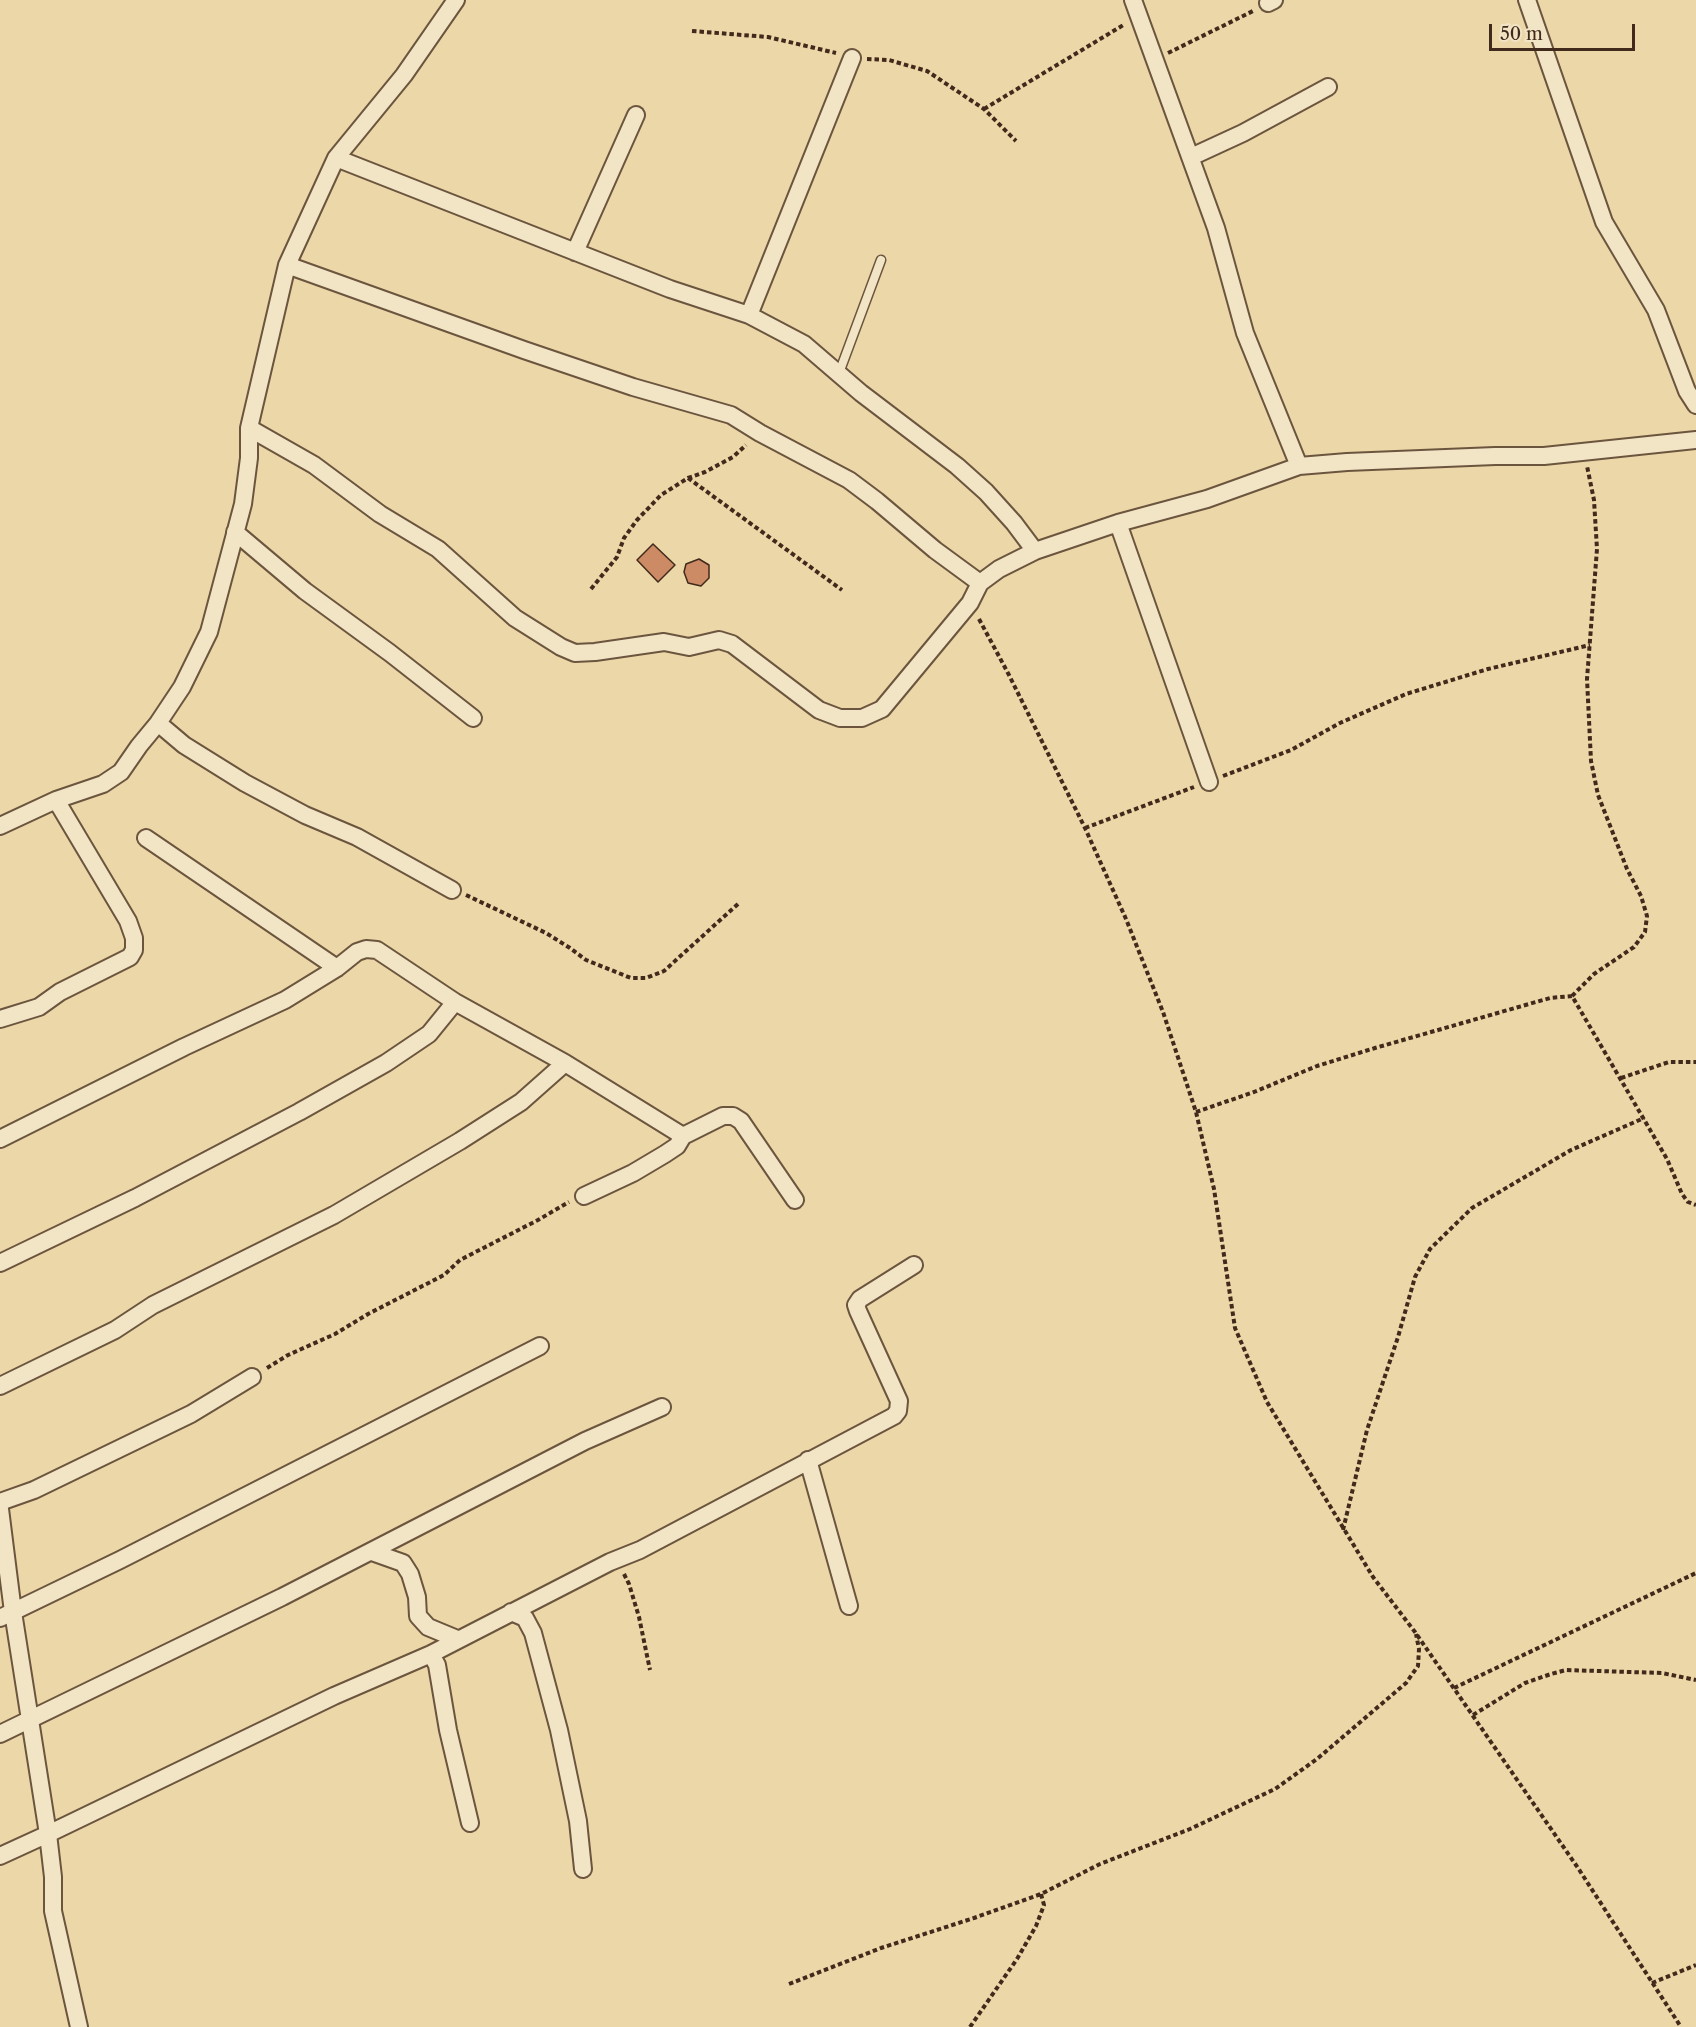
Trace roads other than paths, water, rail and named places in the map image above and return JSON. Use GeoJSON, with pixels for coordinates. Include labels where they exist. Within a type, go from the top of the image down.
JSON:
{"type":"FeatureCollection","features":[{"type":"Feature","properties":{"kind":"street"},"geometry":{"type":"LineString","coordinates":[[0,826],[56,800],[103,784],[121,772],[182,687],[209,632],[223,585],[243,504],[249,458],[249,428],[287,265],[336,158],[404,75],[456,0]]}},
{"type":"Feature","properties":{"kind":"street"},"geometry":{"type":"LineString","coordinates":[[1527,0],[1604,222],[1656,310],[1687,391],[1696,405]]}},
{"type":"Feature","properties":{"kind":"street"},"geometry":{"type":"LineString","coordinates":[[1136,8],[1216,228],[1245,333],[1299,466]]}},
{"type":"Feature","properties":{"kind":"street"},"geometry":{"type":"LineString","coordinates":[[749,315],[852,58]]}},
{"type":"Feature","properties":{"kind":"street"},"geometry":{"type":"LineString","coordinates":[[1191,157],[1243,133],[1328,87]]}},
{"type":"Feature","properties":{"kind":"street"},"geometry":{"type":"LineString","coordinates":[[575,252],[636,115]]}},
{"type":"Feature","properties":{"kind":"street"},"geometry":{"type":"LineString","coordinates":[[336,158],[670,289],[749,315],[804,344],[861,393],[957,466],[986,492],[1035,551]]}},
{"type":"Feature","properties":{"kind":"street"},"geometry":{"type":"LineString","coordinates":[[287,265],[633,387],[731,415],[849,480],[935,550],[980,583]]}},
{"type":"Feature","properties":{"kind":"street"},"geometry":{"type":"LineString","coordinates":[[249,428],[314,465],[380,514],[438,549],[515,618],[561,647],[575,653],[664,642],[689,646],[719,640],[732,644],[819,710],[840,718],[862,718],[882,709],[970,603],[980,583],[999,569],[1035,551],[1118,523],[1207,499],[1299,466],[1347,462],[1544,456],[1696,440]]}},
{"type":"Feature","properties":{"kind":"street"},"geometry":{"type":"LineString","coordinates":[[1118,523],[1209,782]]}},
{"type":"Feature","properties":{"kind":"street"},"geometry":{"type":"LineString","coordinates":[[235,532],[304,591],[390,653],[473,718]]}},
{"type":"Feature","properties":{"kind":"street"},"geometry":{"type":"LineString","coordinates":[[158,723],[184,745],[245,783],[305,815],[357,837],[452,890]]}},
{"type":"Feature","properties":{"kind":"street"},"geometry":{"type":"LineString","coordinates":[[0,1019],[39,1007],[60,992],[130,957],[134,950],[134,938],[128,921],[56,800]]}},
{"type":"Feature","properties":{"kind":"street"},"geometry":{"type":"LineString","coordinates":[[146,838],[337,968]]}},
{"type":"Feature","properties":{"kind":"street"},"geometry":{"type":"LineString","coordinates":[[0,1139],[184,1047],[285,1000],[337,968],[357,951],[366,949],[377,950],[455,1002],[565,1063],[683,1136]]}},
{"type":"Feature","properties":{"kind":"street"},"geometry":{"type":"LineString","coordinates":[[0,1263],[135,1198],[299,1112],[386,1063],[429,1034],[455,1002]]}},
{"type":"Feature","properties":{"kind":"street"},"geometry":{"type":"LineString","coordinates":[[0,1386],[115,1330],[153,1305],[334,1215],[460,1141],[521,1102],[565,1063]]}},
{"type":"Feature","properties":{"kind":"street"},"geometry":{"type":"LineString","coordinates":[[584,1196],[633,1173],[665,1154],[677,1146],[683,1136],[723,1116],[733,1116],[741,1121],[795,1200]]}},
{"type":"Feature","properties":{"kind":"street"},"geometry":{"type":"LineString","coordinates":[[0,1856],[334,1696],[431,1654],[610,1562],[640,1550],[894,1416],[898,1411],[900,1401],[856,1305],[860,1299],[914,1265]]}},
{"type":"Feature","properties":{"kind":"street"},"geometry":{"type":"LineString","coordinates":[[6,1615],[540,1346]]}},
{"type":"Feature","properties":{"kind":"street"},"geometry":{"type":"LineString","coordinates":[[0,1502],[34,1490],[191,1414],[252,1377]]}},
{"type":"Feature","properties":{"kind":"street"},"geometry":{"type":"LineString","coordinates":[[0,1734],[372,1552],[585,1441],[662,1407]]}},
{"type":"Feature","properties":{"kind":"street"},"geometry":{"type":"LineString","coordinates":[[808,1460],[849,1606]]}},
{"type":"Feature","properties":{"kind":"street"},"geometry":{"type":"LineString","coordinates":[[0,1509],[6,1615],[29,1720],[48,1834],[53,1877],[53,1911],[79,2027]]}},
{"type":"Feature","properties":{"kind":"street"},"geometry":{"type":"LineString","coordinates":[[372,1552],[389,1556],[403,1563],[410,1574],[417,1597],[418,1616],[428,1627],[457,1640]]}},
{"type":"Feature","properties":{"kind":"street"},"geometry":{"type":"LineString","coordinates":[[511,1612],[525,1618],[534,1633],[556,1719],[578,1821],[583,1869]]}},
{"type":"Feature","properties":{"kind":"street"},"geometry":{"type":"LineString","coordinates":[[431,1654],[437,1665],[448,1730],[470,1823]]}},
{"type":"Feature","properties":{"kind":"lane"},"geometry":{"type":"LineString","coordinates":[[839,373],[881,260]]}}]}
